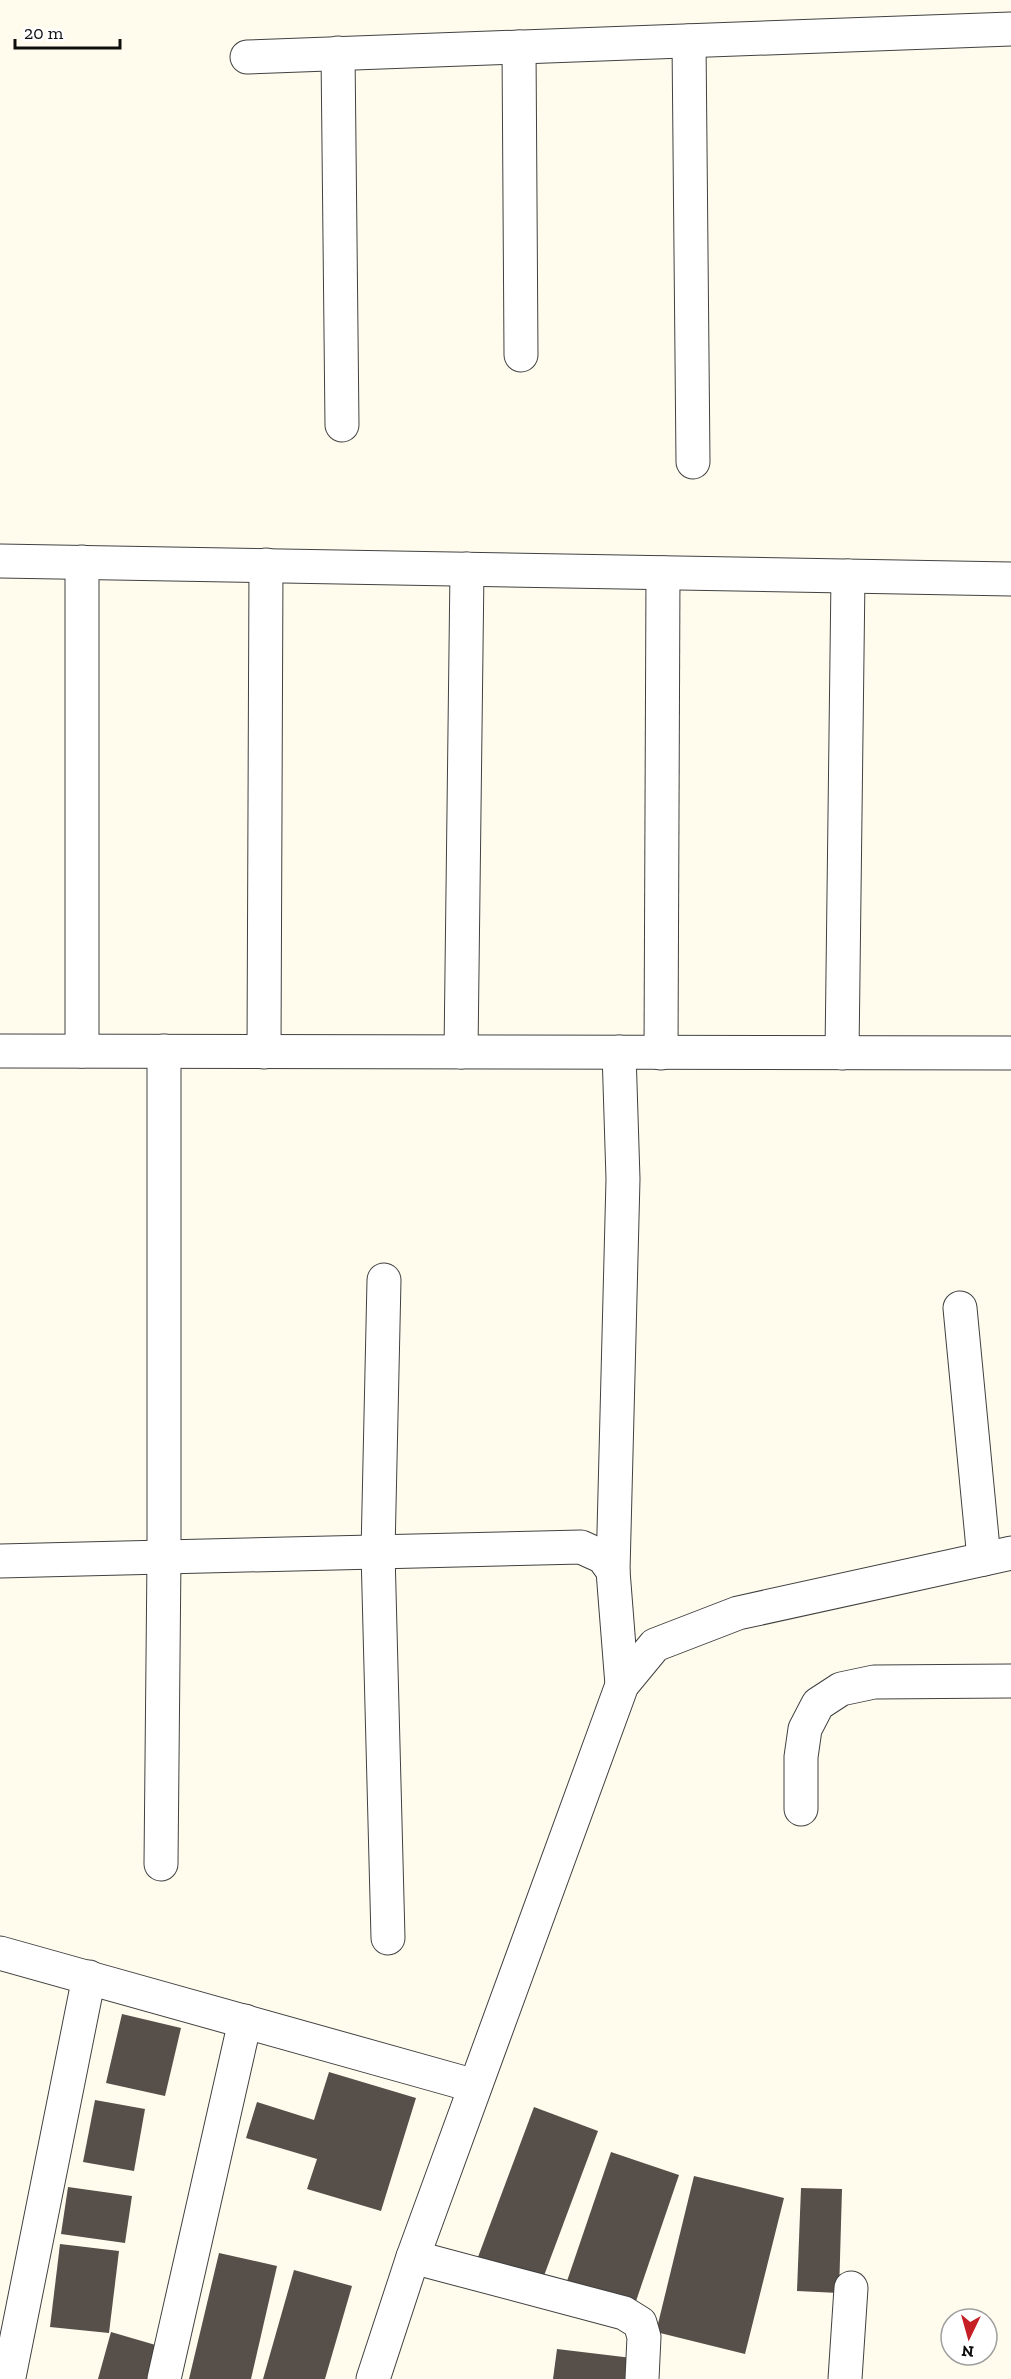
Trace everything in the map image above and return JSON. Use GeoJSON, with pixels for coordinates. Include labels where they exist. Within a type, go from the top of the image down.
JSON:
{"type":"FeatureCollection","features":[{"type":"Feature","properties":{"kind":"street"},"geometry":{"type":"LineString","coordinates":[[247,57],[1011,28]]}},
{"type":"Feature","properties":{"kind":"street"},"geometry":{"type":"LineString","coordinates":[[689,41],[693,462]]}},
{"type":"Feature","properties":{"kind":"street"},"geometry":{"type":"LineString","coordinates":[[519,47],[521,355]]}},
{"type":"Feature","properties":{"kind":"street"},"geometry":{"type":"LineString","coordinates":[[338,53],[342,425]]}},
{"type":"Feature","properties":{"kind":"street"},"geometry":{"type":"LineString","coordinates":[[0,561],[1011,579]]}},
{"type":"Feature","properties":{"kind":"street"},"geometry":{"type":"LineString","coordinates":[[82,562],[82,1051]]}},
{"type":"Feature","properties":{"kind":"street"},"geometry":{"type":"LineString","coordinates":[[264,1052],[266,565]]}},
{"type":"Feature","properties":{"kind":"street"},"geometry":{"type":"LineString","coordinates":[[461,1052],[467,569]]}},
{"type":"Feature","properties":{"kind":"street"},"geometry":{"type":"LineString","coordinates":[[661,1053],[663,573]]}},
{"type":"Feature","properties":{"kind":"street"},"geometry":{"type":"LineString","coordinates":[[842,1053],[848,576]]}},
{"type":"Feature","properties":{"kind":"street"},"geometry":{"type":"LineString","coordinates":[[0,1051],[1011,1053]]}},
{"type":"Feature","properties":{"kind":"street"},"geometry":{"type":"LineString","coordinates":[[161,1864],[164,1557],[164,1051]]}},
{"type":"Feature","properties":{"kind":"street"},"geometry":{"type":"LineString","coordinates":[[619,1052],[623,1179],[613,1571],[622,1685]]}},
{"type":"Feature","properties":{"kind":"street"},"geometry":{"type":"LineString","coordinates":[[384,1280],[378,1552],[388,1938]]}},
{"type":"Feature","properties":{"kind":"street"},"geometry":{"type":"LineString","coordinates":[[373,2379],[413,2257],[622,1685],[655,1645],[738,1613],[997,1556],[960,1308]]}},
{"type":"Feature","properties":{"kind":"street"},"geometry":{"type":"LineString","coordinates":[[0,1562],[580,1547],[603,1557],[613,1571]]}},
{"type":"Feature","properties":{"kind":"street"},"geometry":{"type":"LineString","coordinates":[[801,1809],[801,1757],[805,1729],[818,1704],[841,1689],[874,1682],[1011,1681]]}},
{"type":"Feature","properties":{"kind":"street"},"geometry":{"type":"LineString","coordinates":[[0,1953],[476,2086]]}},
{"type":"Feature","properties":{"kind":"street"},"geometry":{"type":"LineString","coordinates":[[8,2377],[89,1977]]}},
{"type":"Feature","properties":{"kind":"street"},"geometry":{"type":"LineString","coordinates":[[164,2379],[245,2021]]}},
{"type":"Feature","properties":{"kind":"street"},"geometry":{"type":"LineString","coordinates":[[413,2257],[624,2313],[640,2323],[644,2337],[642,2379]]}},
{"type":"Feature","properties":{"kind":"street"},"geometry":{"type":"LineString","coordinates":[[845,2379],[851,2288]]}},
{"type":"Feature","properties":{"kind":"building"},"geometry":{"type":"Polygon","coordinates":[[[122,2014],[181,2028],[165,2096],[106,2083],[122,2014]]]}},
{"type":"Feature","properties":{"kind":"building"},"geometry":{"type":"Polygon","coordinates":[[[329,2072],[416,2098],[381,2211],[307,2189],[317,2159],[246,2138],[257,2102],[314,2120],[329,2072]]]}},
{"type":"Feature","properties":{"kind":"building"},"geometry":{"type":"Polygon","coordinates":[[[95,2100],[145,2109],[134,2171],[83,2162],[95,2100]]]}},
{"type":"Feature","properties":{"kind":"building"},"geometry":{"type":"Polygon","coordinates":[[[534,2107],[598,2131],[542,2281],[478,2257],[534,2107]]]}},
{"type":"Feature","properties":{"kind":"building"},"geometry":{"type":"Polygon","coordinates":[[[611,2152],[679,2175],[634,2307],[566,2284],[611,2152]]]}},
{"type":"Feature","properties":{"kind":"building"},"geometry":{"type":"Polygon","coordinates":[[[694,2176],[784,2198],[745,2354],[656,2332],[694,2176]]]}},
{"type":"Feature","properties":{"kind":"building"},"geometry":{"type":"Polygon","coordinates":[[[68,2187],[132,2196],[125,2243],[61,2234],[68,2187]]]}},
{"type":"Feature","properties":{"kind":"building"},"geometry":{"type":"Polygon","coordinates":[[[801,2188],[842,2189],[839,2293],[797,2291],[801,2188]]]}},
{"type":"Feature","properties":{"kind":"building"},"geometry":{"type":"Polygon","coordinates":[[[60,2244],[119,2251],[109,2333],[50,2327],[60,2244]]]}},
{"type":"Feature","properties":{"kind":"building"},"geometry":{"type":"Polygon","coordinates":[[[219,2253],[277,2266],[251,2379],[189,2379],[219,2253]]]}},
{"type":"Feature","properties":{"kind":"building"},"geometry":{"type":"Polygon","coordinates":[[[294,2270],[352,2286],[325,2379],[263,2379],[294,2270]]]}},
{"type":"Feature","properties":{"kind":"building"},"geometry":{"type":"Polygon","coordinates":[[[111,2332],[159,2346],[150,2379],[98,2379],[111,2332]]]}},
{"type":"Feature","properties":{"kind":"building"},"geometry":{"type":"Polygon","coordinates":[[[557,2349],[632,2358],[629,2379],[553,2379],[557,2349]]]}}]}
